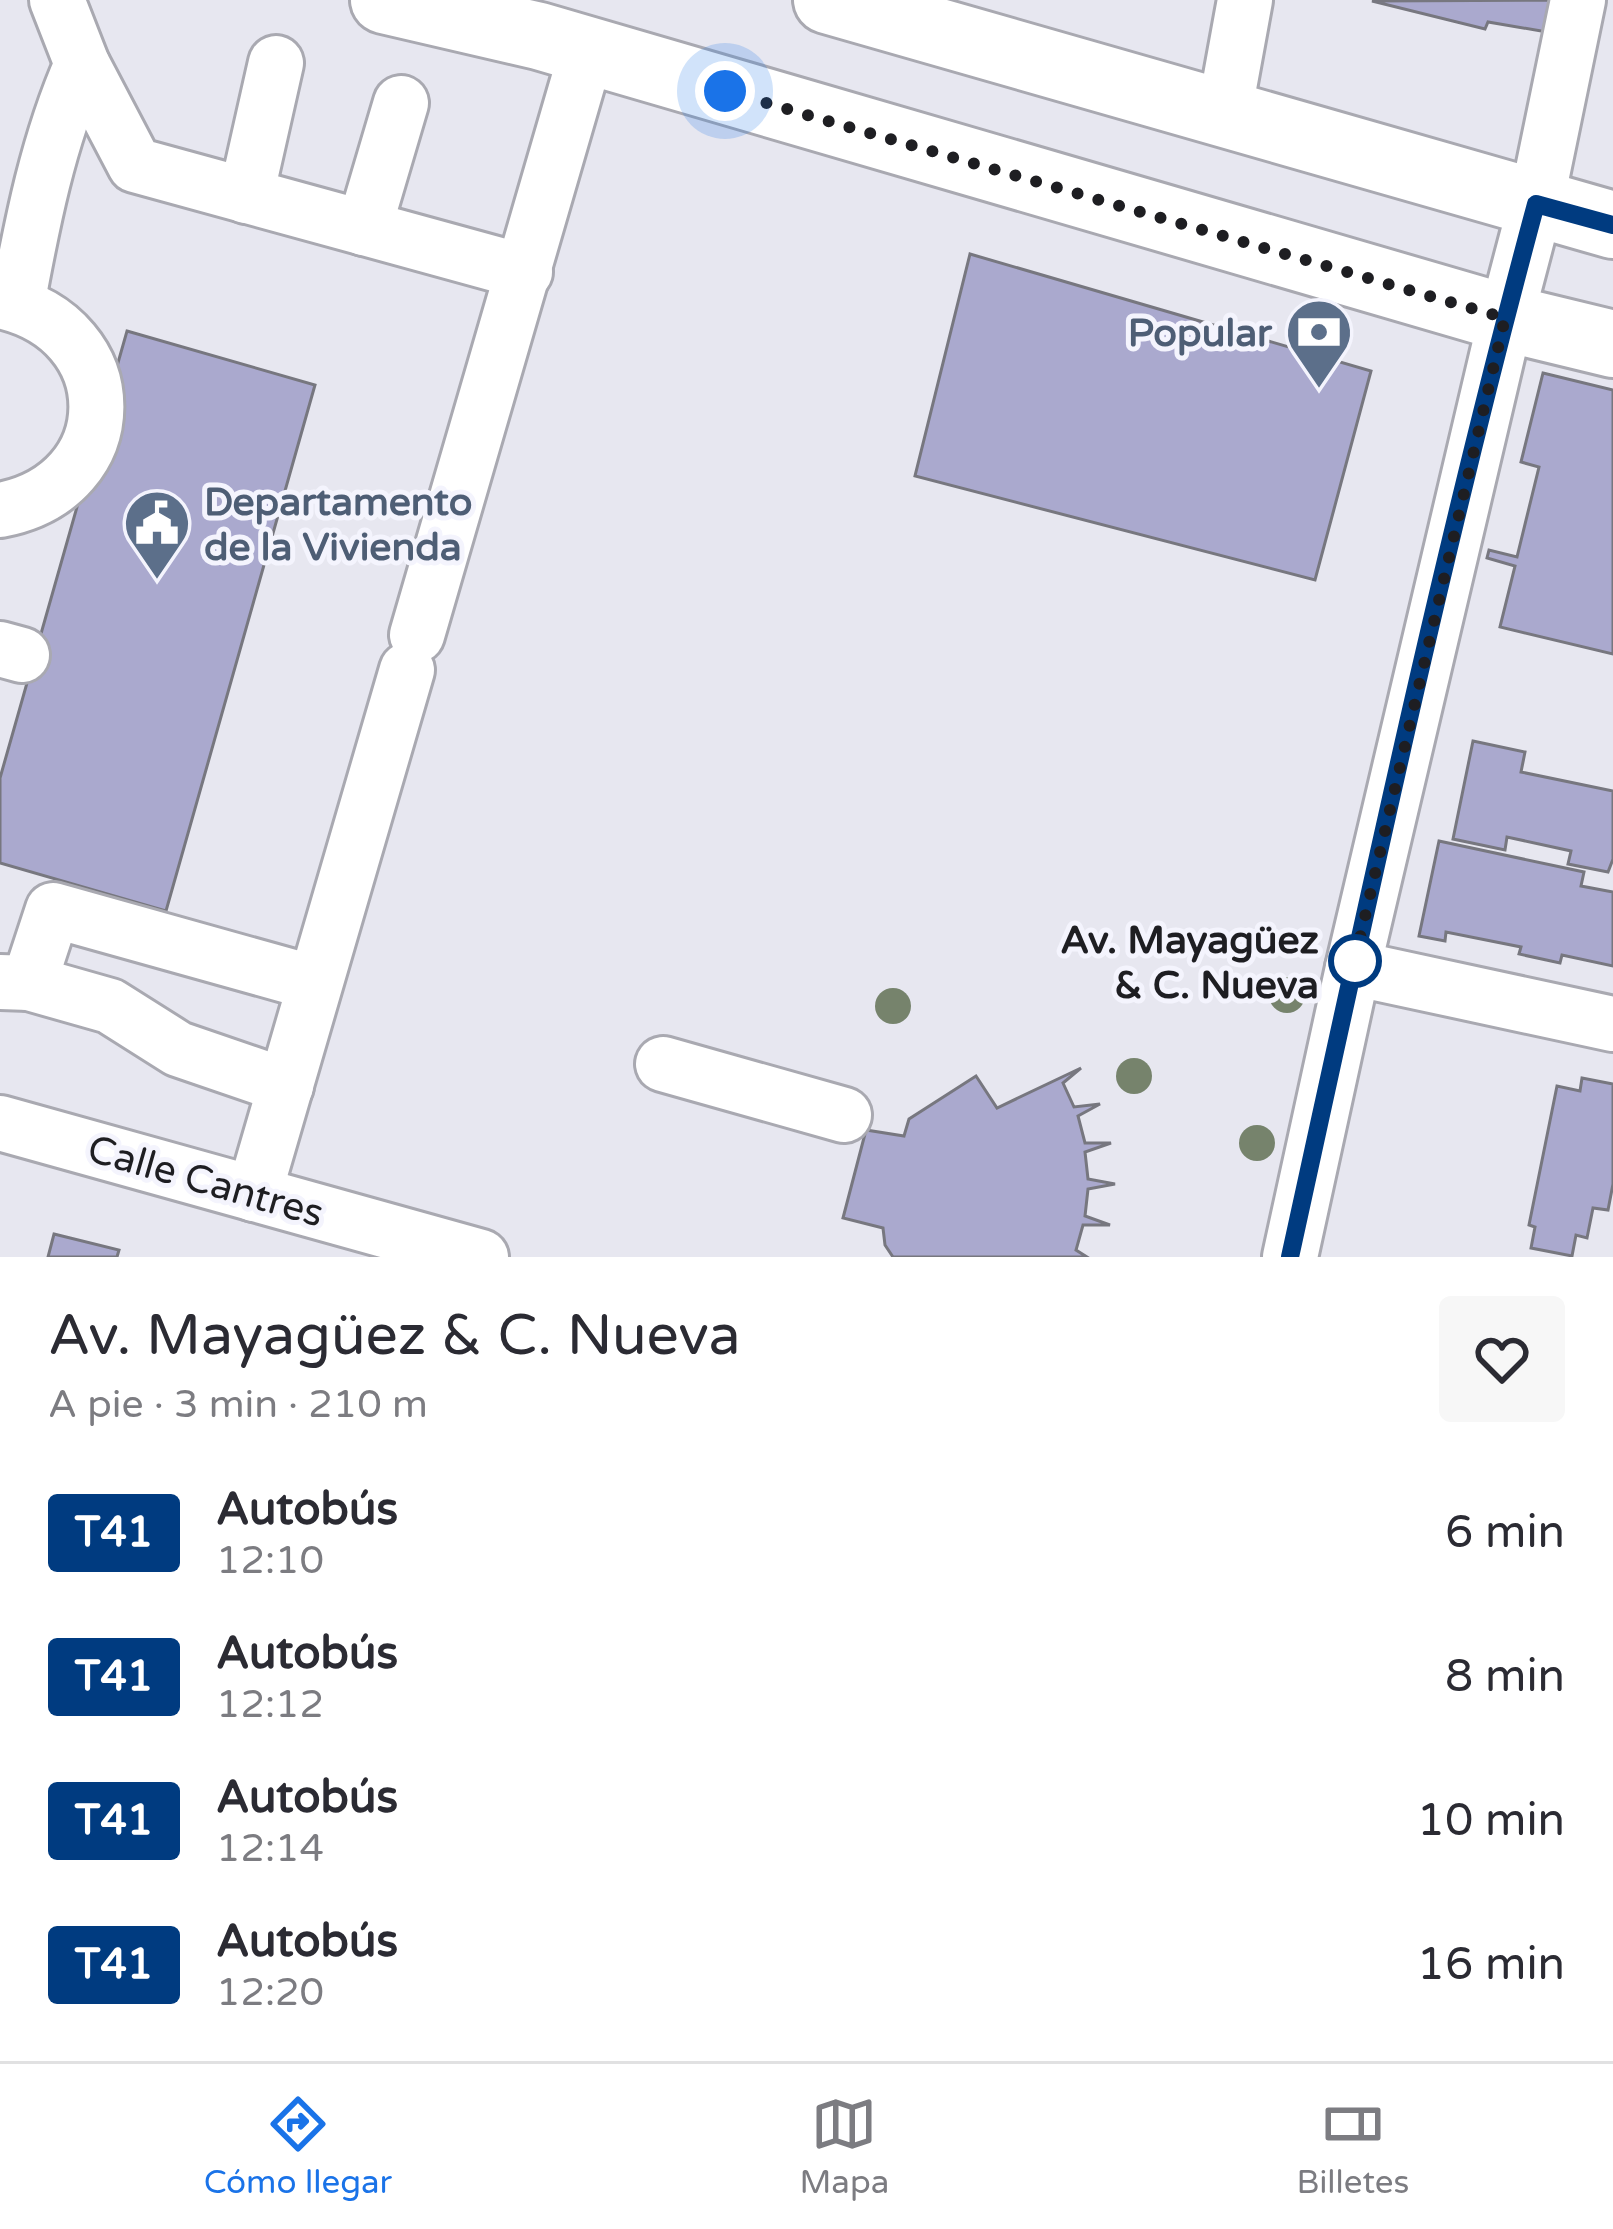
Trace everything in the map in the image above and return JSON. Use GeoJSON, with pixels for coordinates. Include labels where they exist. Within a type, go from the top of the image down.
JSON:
{"type":"FeatureCollection","features":[{"type":"Feature","properties":{"kind":"main road"},"geometry":{"type":"LineString","coordinates":[[384,0],[587,51],[1505,318],[1613,344]]}},
{"type":"Feature","properties":{"kind":"main road"},"geometry":{"type":"LineString","coordinates":[[866,5],[1224,115],[1613,224]]}},
{"type":"Feature","properties":{"kind":"street"},"geometry":{"type":"LineString","coordinates":[[57,0],[82,64],[135,165]]}},
{"type":"Feature","properties":{"kind":"street"},"geometry":{"type":"LineString","coordinates":[[1224,115],[1245,0]]}},
{"type":"Feature","properties":{"kind":"street"},"geometry":{"type":"LineString","coordinates":[[1290,1257],[1353,968],[1536,204],[1578,0]]}},
{"type":"Feature","properties":{"kind":"street"},"geometry":{"type":"LineString","coordinates":[[254,1194],[587,51]]}},
{"type":"Feature","properties":{"kind":"street"},"geometry":{"type":"LineString","coordinates":[[246,196],[276,63]]}},
{"type":"Feature","properties":{"kind":"street"},"geometry":{"type":"LineString","coordinates":[[0,510],[28,505],[57,488],[81,461],[94,428],[96,392],[85,357],[63,328],[33,309],[8,303],[62,111],[82,64]]}},
{"type":"Feature","properties":{"kind":"street"},"geometry":{"type":"LineString","coordinates":[[364,228],[401,103]]}},
{"type":"Feature","properties":{"kind":"street"},"geometry":{"type":"LineString","coordinates":[[32,224],[74,185],[97,173],[135,165],[525,272]]}},
{"type":"Feature","properties":{"kind":"street"},"geometry":{"type":"LineString","coordinates":[[286,1086],[178,1048],[110,1006],[14,982],[53,910],[314,982]]}},
{"type":"Feature","properties":{"kind":"street"},"geometry":{"type":"LineString","coordinates":[[1353,968],[1613,1024]]}},
{"type":"Feature","properties":{"kind":"street"},"geometry":{"type":"LineString","coordinates":[[663,1064],[844,1114]]}},
{"type":"Feature","properties":{"kind":"street","name":"Calle Cantres"},"geometry":{"type":"LineString","coordinates":[[0,1123],[481,1257]]}},
{"type":"Feature","properties":{"kind":"building"},"geometry":{"type":"Polygon","coordinates":[[[1552,0],[1547,32],[1488,22],[1485,29],[1372,1],[1552,0]]]}},
{"type":"Feature","properties":{"kind":"building"},"geometry":{"type":"Polygon","coordinates":[[[970,254],[1371,371],[1315,580],[915,476],[970,254]]]}},
{"type":"Feature","properties":{"kind":"building","name":"Departamento de la Vivienda"},"geometry":{"type":"Polygon","coordinates":[[[127,331],[315,385],[166,911],[0,863],[0,778],[127,331]]]}},
{"type":"Feature","properties":{"kind":"building"},"geometry":{"type":"Polygon","coordinates":[[[1543,373],[1613,390],[1613,654],[1500,627],[1515,566],[1487,558],[1489,550],[1517,557],[1539,467],[1521,462],[1543,373]]]}},
{"type":"Feature","properties":{"kind":"building"},"geometry":{"type":"Polygon","coordinates":[[[1473,741],[1525,752],[1521,772],[1613,791],[1613,859],[1608,872],[1568,864],[1571,851],[1507,837],[1505,850],[1453,839],[1473,741]]]}},
{"type":"Feature","properties":{"kind":"building"},"geometry":{"type":"Polygon","coordinates":[[[1439,841],[1584,872],[1581,886],[1613,892],[1613,966],[1562,955],[1560,963],[1519,954],[1521,947],[1446,932],[1445,941],[1419,936],[1439,841]]]}},
{"type":"Feature","properties":{"kind":"building"},"geometry":{"type":"Polygon","coordinates":[[[1081,1068],[1063,1083],[1074,1107],[1100,1104],[1078,1116],[1085,1143],[1111,1143],[1085,1152],[1088,1179],[1115,1184],[1088,1189],[1085,1216],[1110,1225],[1083,1225],[1076,1250],[1087,1257],[893,1257],[885,1245],[883,1228],[843,1218],[866,1130],[904,1136],[909,1119],[976,1076],[997,1108],[1081,1068]]]}},
{"type":"Feature","properties":{"kind":"building"},"geometry":{"type":"Polygon","coordinates":[[[1582,1078],[1613,1084],[1613,1184],[1608,1210],[1593,1208],[1587,1238],[1576,1235],[1572,1256],[1531,1248],[1535,1227],[1529,1225],[1557,1086],[1580,1091],[1582,1078]]]}},
{"type":"Feature","properties":{"kind":"building"},"geometry":{"type":"Polygon","coordinates":[[[54,1234],[119,1250],[117,1257],[48,1257],[54,1234]]]}},
{"type":"Feature","properties":{"kind":"bus line","name":"T41"},"geometry":{"type":"LineString","coordinates":[[1290,1257],[1505,318],[1536,204],[1613,225]]}},
{"type":"Feature","properties":{"kind":"place","name":"Popular"},"geometry":{"type":"Point","coordinates":[1319,391]}},
{"type":"Feature","properties":{"kind":"place","name":"Departamento de la Vivienda"},"geometry":{"type":"Point","coordinates":[157,582]}},
{"type":"Feature","properties":{"kind":"place","name":"Av. Mayagüez & C. Nueva"},"geometry":{"type":"Point","coordinates":[1355,961]}},
{"type":"Feature","properties":{"kind":"route"},"geometry":{"type":"LineString","coordinates":[[725,91],[1505,318],[1353,968],[1355,961]]}}]}
